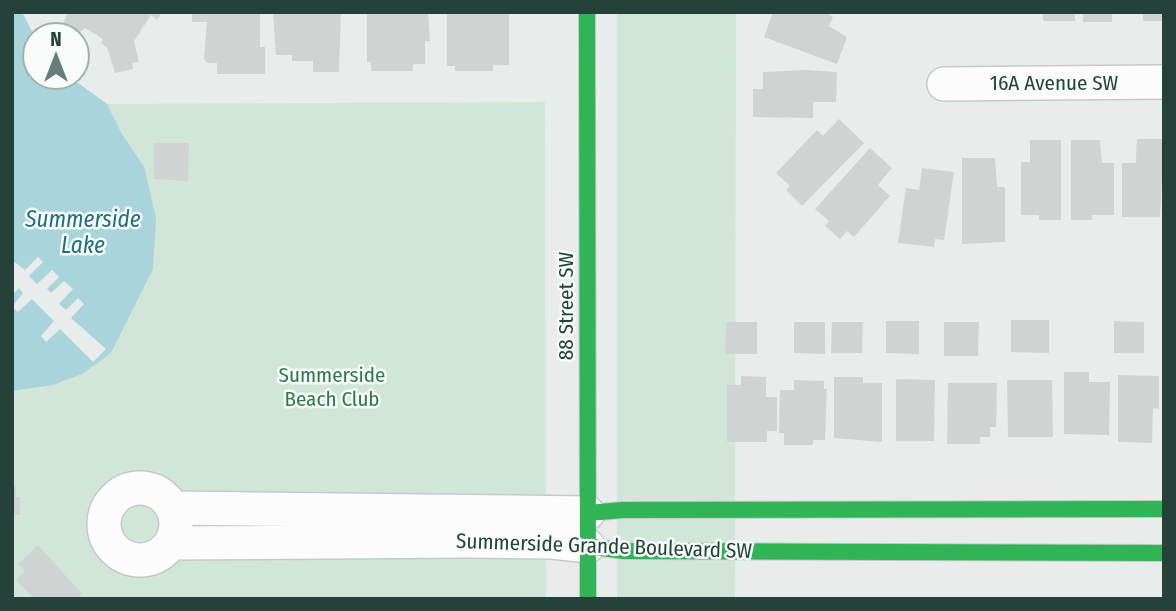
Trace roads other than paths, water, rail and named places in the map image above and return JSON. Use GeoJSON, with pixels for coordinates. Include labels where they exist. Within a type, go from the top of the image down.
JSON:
{"type":"FeatureCollection","features":[{"type":"Feature","properties":{"kind":"street","name":"88 Street SW"},"geometry":{"type":"LineString","coordinates":[[587,12],[588,599]]}},
{"type":"Feature","properties":{"kind":"street","name":"16A Avenue SW"},"geometry":{"type":"LineString","coordinates":[[944,84],[1164,82]]}},
{"type":"Feature","properties":{"kind":"street","name":"Summerside Grande Boulevard SW"},"geometry":{"type":"LineString","coordinates":[[1164,509],[623,510],[588,513],[173,508],[156,491],[133,488],[112,500],[103,523],[110,545],[129,559],[153,558],[171,543],[469,541],[552,542],[624,551],[1164,553]]}},
{"type":"Feature","properties":{"kind":"street"},"geometry":{"type":"LineString","coordinates":[[171,543],[176,520],[173,508]]}},
{"type":"Feature","properties":{"kind":"water","name":"Summerside Lake"},"geometry":{"type":"Polygon","coordinates":[[[12,12],[22,12],[27,21],[21,21],[21,91],[89,91],[107,104],[122,134],[144,166],[156,218],[153,269],[111,353],[82,374],[53,385],[12,391],[12,12]]]}},
{"type":"Feature","properties":{"kind":"park label","name":"Summerside Beach Club"},"geometry":{"type":"Point","coordinates":[332,387]}}]}
